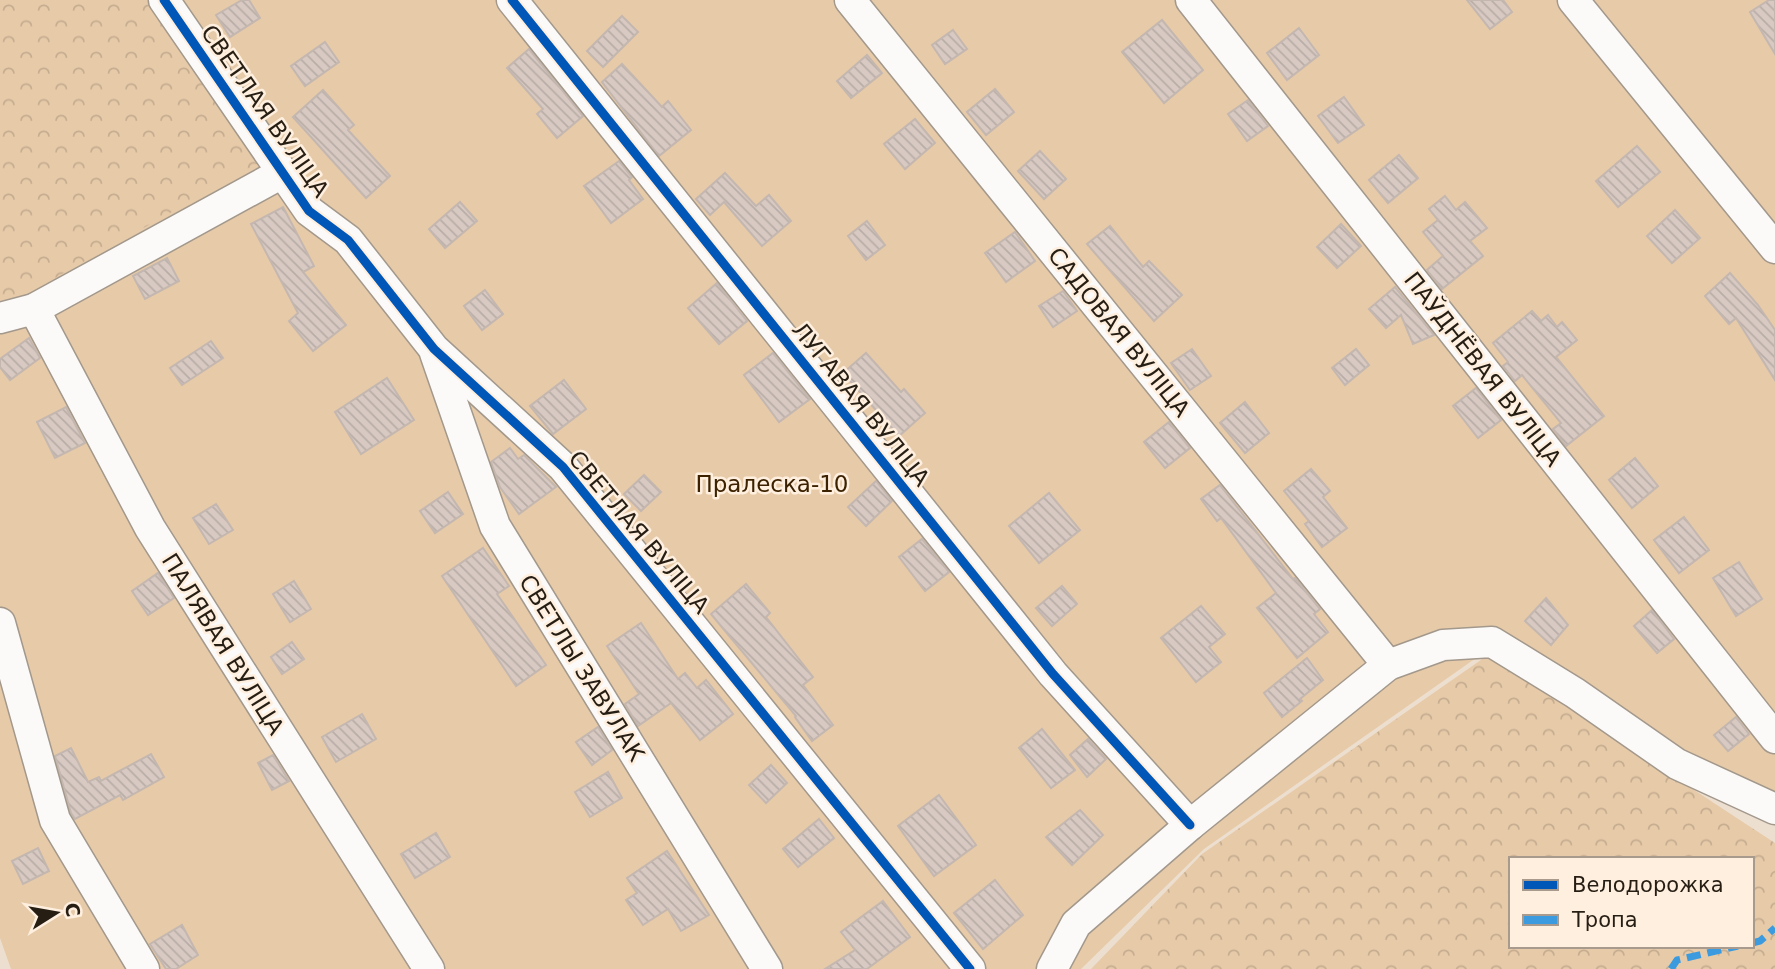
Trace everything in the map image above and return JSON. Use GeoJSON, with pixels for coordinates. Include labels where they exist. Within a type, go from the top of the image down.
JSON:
{"type":"FeatureCollection","features":[{"type":"Feature","properties":{"kind":"street","name":"СВЕТЛАЯ ВУЛІЦА"},"geometry":{"type":"LineString","coordinates":[[164,0],[309,211],[348,240],[434,349],[563,467],[970,969]]}},
{"type":"Feature","properties":{"kind":"street","name":"ЛУГАВАЯ ВУЛІЦА"},"geometry":{"type":"LineString","coordinates":[[512,0],[1053,674],[1190,825]]}},
{"type":"Feature","properties":{"kind":"street","name":"САДОВАЯ ВУЛІЦА"},"geometry":{"type":"LineString","coordinates":[[850,0],[1388,665]]}},
{"type":"Feature","properties":{"kind":"street","name":"ПАЎДНЁВАЯ ВУЛІЦА"},"geometry":{"type":"LineString","coordinates":[[1191,0],[1775,738]]}},
{"type":"Feature","properties":{"kind":"street"},"geometry":{"type":"LineString","coordinates":[[1573,0],[1775,247]]}},
{"type":"Feature","properties":{"kind":"street"},"geometry":{"type":"LineString","coordinates":[[0,318],[34,309],[282,173]]}},
{"type":"Feature","properties":{"kind":"street","name":"ПАЛЯВАЯ ВУЛІЦА"},"geometry":{"type":"LineString","coordinates":[[34,309],[150,528],[429,969]]}},
{"type":"Feature","properties":{"kind":"street","name":"СВЕТЛЫ ЗАВУЛАК"},"geometry":{"type":"LineString","coordinates":[[434,349],[495,526],[767,969]]}},
{"type":"Feature","properties":{"kind":"street"},"geometry":{"type":"LineString","coordinates":[[0,622],[55,820],[144,969]]}},
{"type":"Feature","properties":{"kind":"street"},"geometry":{"type":"LineString","coordinates":[[1052,969],[1076,924],[1190,825],[1388,665],[1443,645],[1492,642],[1575,692],[1676,764],[1775,809]]}},
{"type":"Feature","properties":{"kind":"green space"},"geometry":{"type":"Polygon","coordinates":[[[0,0],[151,0],[262,161],[23,296],[0,303],[0,0]]]}},
{"type":"Feature","properties":{"kind":"green space","name":"Пралеска-10"},"geometry":{"type":"Polygon","coordinates":[[[154,0],[1775,0],[1775,818],[1486,651],[1204,849],[1081,969],[11,969],[0,938],[0,295],[154,0]]]}},
{"type":"Feature","properties":{"kind":"green space"},"geometry":{"type":"Polygon","coordinates":[[[1488,655],[1775,843],[1775,969],[1091,969],[1202,854],[1488,655]]]}},
{"type":"Feature","properties":{"kind":"building"},"geometry":{"type":"Polygon","coordinates":[[[242,0],[249,0],[260,18],[230,37],[216,15],[242,0]]]}},
{"type":"Feature","properties":{"kind":"building"},"geometry":{"type":"Polygon","coordinates":[[[1467,0],[1503,0],[1512,12],[1490,29],[1467,0]]]}},
{"type":"Feature","properties":{"kind":"building"},"geometry":{"type":"Polygon","coordinates":[[[1769,0],[1775,0],[1775,54],[1750,12],[1769,0]]]}},
{"type":"Feature","properties":{"kind":"building"},"geometry":{"type":"Polygon","coordinates":[[[622,16],[638,32],[603,67],[587,51],[622,16]]]}},
{"type":"Feature","properties":{"kind":"building"},"geometry":{"type":"Polygon","coordinates":[[[1162,20],[1203,70],[1164,103],[1122,52],[1162,20]]]}},
{"type":"Feature","properties":{"kind":"building"},"geometry":{"type":"Polygon","coordinates":[[[1299,28],[1319,55],[1287,80],[1267,53],[1299,28]]]}},
{"type":"Feature","properties":{"kind":"building"},"geometry":{"type":"Polygon","coordinates":[[[953,30],[967,49],[945,64],[932,45],[953,30]]]}},
{"type":"Feature","properties":{"kind":"building"},"geometry":{"type":"Polygon","coordinates":[[[325,42],[339,62],[305,86],[291,66],[325,42]]]}},
{"type":"Feature","properties":{"kind":"building"},"geometry":{"type":"Polygon","coordinates":[[[529,49],[583,116],[557,138],[537,114],[543,109],[507,68],[529,49]]]}},
{"type":"Feature","properties":{"kind":"building"},"geometry":{"type":"Polygon","coordinates":[[[867,55],[882,73],[851,98],[837,81],[867,55]]]}},
{"type":"Feature","properties":{"kind":"building"},"geometry":{"type":"Polygon","coordinates":[[[622,64],[662,107],[668,101],[691,130],[659,156],[602,82],[622,64]]]}},
{"type":"Feature","properties":{"kind":"building"},"geometry":{"type":"Polygon","coordinates":[[[995,89],[1014,112],[986,135],[967,112],[995,89]]]}},
{"type":"Feature","properties":{"kind":"building"},"geometry":{"type":"Polygon","coordinates":[[[323,90],[354,125],[348,130],[390,176],[366,198],[293,117],[323,90]]]}},
{"type":"Feature","properties":{"kind":"building"},"geometry":{"type":"Polygon","coordinates":[[[1344,97],[1364,125],[1338,143],[1318,116],[1344,97]]]}},
{"type":"Feature","properties":{"kind":"building"},"geometry":{"type":"Polygon","coordinates":[[[1248,100],[1268,126],[1247,141],[1228,114],[1248,100]]]}},
{"type":"Feature","properties":{"kind":"building"},"geometry":{"type":"Polygon","coordinates":[[[915,119],[935,143],[905,169],[884,144],[915,119]]]}},
{"type":"Feature","properties":{"kind":"building"},"geometry":{"type":"Polygon","coordinates":[[[1637,146],[1660,172],[1618,207],[1596,181],[1637,146]]]}},
{"type":"Feature","properties":{"kind":"building"},"geometry":{"type":"Polygon","coordinates":[[[1040,151],[1066,179],[1044,199],[1018,171],[1040,151]]]}},
{"type":"Feature","properties":{"kind":"building"},"geometry":{"type":"Polygon","coordinates":[[[1399,155],[1418,178],[1388,203],[1369,180],[1399,155]]]}},
{"type":"Feature","properties":{"kind":"building"},"geometry":{"type":"Polygon","coordinates":[[[619,161],[632,177],[629,180],[643,199],[611,223],[584,186],[619,161]]]}},
{"type":"Feature","properties":{"kind":"building"},"geometry":{"type":"Polygon","coordinates":[[[725,173],[756,206],[769,195],[791,221],[762,246],[724,202],[710,215],[696,199],[725,173]]]}},
{"type":"Feature","properties":{"kind":"building"},"geometry":{"type":"Polygon","coordinates":[[[1445,196],[1456,210],[1465,202],[1487,228],[1470,241],[1483,256],[1442,289],[1427,270],[1443,256],[1423,232],[1438,220],[1429,209],[1445,196]]]}},
{"type":"Feature","properties":{"kind":"building"},"geometry":{"type":"Polygon","coordinates":[[[460,202],[477,221],[445,248],[429,229],[460,202]]]}},
{"type":"Feature","properties":{"kind":"building"},"geometry":{"type":"Polygon","coordinates":[[[283,207],[314,266],[303,272],[346,325],[313,351],[289,321],[298,313],[251,224],[283,207]]]}},
{"type":"Feature","properties":{"kind":"building"},"geometry":{"type":"Polygon","coordinates":[[[1675,210],[1700,238],[1672,263],[1647,236],[1675,210]]]}},
{"type":"Feature","properties":{"kind":"building"},"geometry":{"type":"Polygon","coordinates":[[[867,221],[885,245],[866,260],[848,236],[867,221]]]}},
{"type":"Feature","properties":{"kind":"building"},"geometry":{"type":"Polygon","coordinates":[[[1341,224],[1361,246],[1337,268],[1317,247],[1341,224]]]}},
{"type":"Feature","properties":{"kind":"building"},"geometry":{"type":"Polygon","coordinates":[[[1110,226],[1143,267],[1149,261],[1182,295],[1154,321],[1087,244],[1110,226]]]}},
{"type":"Feature","properties":{"kind":"building"},"geometry":{"type":"Polygon","coordinates":[[[1015,232],[1035,261],[1006,282],[985,253],[1015,232]]]}},
{"type":"Feature","properties":{"kind":"building"},"geometry":{"type":"Polygon","coordinates":[[[167,258],[179,281],[145,299],[133,276],[167,258]]]}},
{"type":"Feature","properties":{"kind":"building"},"geometry":{"type":"Polygon","coordinates":[[[1730,273],[1758,305],[1775,330],[1775,380],[1736,318],[1729,324],[1705,296],[1730,273]]]}},
{"type":"Feature","properties":{"kind":"building"},"geometry":{"type":"Polygon","coordinates":[[[717,283],[747,321],[719,344],[688,308],[717,283]]]}},
{"type":"Feature","properties":{"kind":"building"},"geometry":{"type":"Polygon","coordinates":[[[1395,287],[1434,335],[1413,344],[1401,315],[1386,328],[1369,309],[1395,287]]]}},
{"type":"Feature","properties":{"kind":"building"},"geometry":{"type":"Polygon","coordinates":[[[485,290],[503,314],[482,330],[464,306],[485,290]]]}},
{"type":"Feature","properties":{"kind":"building"},"geometry":{"type":"Polygon","coordinates":[[[1063,291],[1077,311],[1053,327],[1039,306],[1063,291]]]}},
{"type":"Feature","properties":{"kind":"building"},"geometry":{"type":"Polygon","coordinates":[[[1532,311],[1541,321],[1548,315],[1557,327],[1562,322],[1577,340],[1556,357],[1604,416],[1566,446],[1553,429],[1561,423],[1522,375],[1515,381],[1503,366],[1508,362],[1493,343],[1532,311]]]}},
{"type":"Feature","properties":{"kind":"building"},"geometry":{"type":"Polygon","coordinates":[[[29,338],[40,358],[10,380],[0,367],[0,359],[29,338]]]}},
{"type":"Feature","properties":{"kind":"building"},"geometry":{"type":"Polygon","coordinates":[[[211,341],[223,358],[182,385],[170,368],[211,341]]]}},
{"type":"Feature","properties":{"kind":"building"},"geometry":{"type":"Polygon","coordinates":[[[1192,349],[1211,376],[1190,390],[1171,363],[1192,349]]]}},
{"type":"Feature","properties":{"kind":"building"},"geometry":{"type":"Polygon","coordinates":[[[1356,349],[1369,365],[1345,385],[1332,368],[1356,349]]]}},
{"type":"Feature","properties":{"kind":"building"},"geometry":{"type":"Polygon","coordinates":[[[773,353],[810,399],[779,422],[744,375],[773,353]]]}},
{"type":"Feature","properties":{"kind":"building"},"geometry":{"type":"Polygon","coordinates":[[[866,353],[901,392],[904,389],[925,413],[899,436],[843,373],[866,353]]]}},
{"type":"Feature","properties":{"kind":"building"},"geometry":{"type":"Polygon","coordinates":[[[387,378],[414,420],[361,454],[335,412],[387,378]]]}},
{"type":"Feature","properties":{"kind":"building"},"geometry":{"type":"Polygon","coordinates":[[[564,380],[586,409],[553,434],[530,406],[564,380]]]}},
{"type":"Feature","properties":{"kind":"building"},"geometry":{"type":"Polygon","coordinates":[[[1476,388],[1501,420],[1478,438],[1453,406],[1476,388]]]}},
{"type":"Feature","properties":{"kind":"building"},"geometry":{"type":"Polygon","coordinates":[[[1245,402],[1269,433],[1245,453],[1220,423],[1245,402]]]}},
{"type":"Feature","properties":{"kind":"building"},"geometry":{"type":"Polygon","coordinates":[[[66,407],[85,443],[55,458],[37,422],[66,407]]]}},
{"type":"Feature","properties":{"kind":"building"},"geometry":{"type":"Polygon","coordinates":[[[1169,422],[1190,448],[1165,468],[1144,442],[1169,422]]]}},
{"type":"Feature","properties":{"kind":"building"},"geometry":{"type":"Polygon","coordinates":[[[510,448],[518,459],[524,455],[556,487],[519,514],[500,487],[491,462],[510,448]]]}},
{"type":"Feature","properties":{"kind":"building"},"geometry":{"type":"Polygon","coordinates":[[[1635,458],[1658,486],[1632,508],[1609,480],[1635,458]]]}},
{"type":"Feature","properties":{"kind":"building"},"geometry":{"type":"Polygon","coordinates":[[[1311,469],[1330,491],[1323,497],[1347,528],[1322,547],[1305,524],[1309,521],[1284,491],[1311,469]]]}},
{"type":"Feature","properties":{"kind":"building"},"geometry":{"type":"Polygon","coordinates":[[[644,475],[661,492],[641,511],[624,494],[644,475]]]}},
{"type":"Feature","properties":{"kind":"building"},"geometry":{"type":"Polygon","coordinates":[[[876,481],[892,501],[866,526],[848,507],[876,481]]]}},
{"type":"Feature","properties":{"kind":"building"},"geometry":{"type":"Polygon","coordinates":[[[1220,485],[1293,579],[1295,578],[1320,609],[1314,614],[1328,632],[1297,658],[1257,608],[1276,593],[1221,518],[1217,521],[1201,499],[1220,485]]]}},
{"type":"Feature","properties":{"kind":"building"},"geometry":{"type":"Polygon","coordinates":[[[448,492],[463,514],[435,533],[420,511],[448,492]]]}},
{"type":"Feature","properties":{"kind":"building"},"geometry":{"type":"Polygon","coordinates":[[[1049,493],[1080,530],[1039,563],[1009,526],[1049,493]]]}},
{"type":"Feature","properties":{"kind":"building"},"geometry":{"type":"Polygon","coordinates":[[[216,504],[233,530],[209,544],[193,518],[216,504]]]}},
{"type":"Feature","properties":{"kind":"building"},"geometry":{"type":"Polygon","coordinates":[[[1684,517],[1709,550],[1679,573],[1654,540],[1684,517]]]}},
{"type":"Feature","properties":{"kind":"building"},"geometry":{"type":"Polygon","coordinates":[[[922,539],[949,572],[925,591],[899,557],[922,539]]]}},
{"type":"Feature","properties":{"kind":"building"},"geometry":{"type":"Polygon","coordinates":[[[483,548],[509,586],[497,594],[546,665],[516,686],[442,576],[483,548]]]}},
{"type":"Feature","properties":{"kind":"building"},"geometry":{"type":"Polygon","coordinates":[[[1739,562],[1762,599],[1736,616],[1713,578],[1739,562]]]}},
{"type":"Feature","properties":{"kind":"building"},"geometry":{"type":"Polygon","coordinates":[[[158,573],[174,598],[148,615],[132,591],[158,573]]]}},
{"type":"Feature","properties":{"kind":"building"},"geometry":{"type":"Polygon","coordinates":[[[294,581],[311,609],[290,622],[273,594],[294,581]]]}},
{"type":"Feature","properties":{"kind":"building"},"geometry":{"type":"Polygon","coordinates":[[[746,584],[770,613],[766,617],[813,677],[803,685],[833,725],[812,741],[796,716],[711,614],[746,584]]]}},
{"type":"Feature","properties":{"kind":"building"},"geometry":{"type":"Polygon","coordinates":[[[1062,586],[1077,604],[1052,626],[1036,608],[1062,586]]]}},
{"type":"Feature","properties":{"kind":"building"},"geometry":{"type":"Polygon","coordinates":[[[1546,598],[1568,625],[1551,645],[1525,621],[1546,598]]]}},
{"type":"Feature","properties":{"kind":"building"},"geometry":{"type":"Polygon","coordinates":[[[1201,606],[1225,634],[1209,647],[1221,662],[1196,682],[1161,638],[1201,606]]]}},
{"type":"Feature","properties":{"kind":"building"},"geometry":{"type":"Polygon","coordinates":[[[1652,610],[1674,639],[1657,653],[1634,626],[1652,610]]]}},
{"type":"Feature","properties":{"kind":"building"},"geometry":{"type":"Polygon","coordinates":[[[641,623],[678,679],[685,673],[697,688],[706,680],[733,714],[700,740],[671,703],[638,726],[625,704],[639,694],[607,646],[641,623]]]}},
{"type":"Feature","properties":{"kind":"building"},"geometry":{"type":"Polygon","coordinates":[[[292,642],[304,659],[282,674],[271,657],[292,642]]]}},
{"type":"Feature","properties":{"kind":"building"},"geometry":{"type":"Polygon","coordinates":[[[1307,658],[1323,680],[1282,717],[1264,693],[1307,658]]]}},
{"type":"Feature","properties":{"kind":"building"},"geometry":{"type":"Polygon","coordinates":[[[362,714],[376,739],[336,762],[322,737],[362,714]]]}},
{"type":"Feature","properties":{"kind":"building"},"geometry":{"type":"Polygon","coordinates":[[[1736,717],[1749,734],[1728,751],[1714,735],[1736,717]]]}},
{"type":"Feature","properties":{"kind":"building"},"geometry":{"type":"Polygon","coordinates":[[[598,727],[612,750],[592,765],[576,742],[598,727]]]}},
{"type":"Feature","properties":{"kind":"building"},"geometry":{"type":"Polygon","coordinates":[[[1042,729],[1075,770],[1051,788],[1019,748],[1042,729]]]}},
{"type":"Feature","properties":{"kind":"building"},"geometry":{"type":"Polygon","coordinates":[[[1088,739],[1106,759],[1087,777],[1070,755],[1088,739]]]}},
{"type":"Feature","properties":{"kind":"building"},"geometry":{"type":"Polygon","coordinates":[[[71,748],[88,782],[99,777],[101,781],[151,754],[164,777],[123,800],[120,795],[75,819],[55,756],[71,748]]]}},
{"type":"Feature","properties":{"kind":"building"},"geometry":{"type":"Polygon","coordinates":[[[273,755],[289,781],[272,790],[258,763],[273,755]]]}},
{"type":"Feature","properties":{"kind":"building"},"geometry":{"type":"Polygon","coordinates":[[[771,765],[787,783],[766,803],[749,785],[771,765]]]}},
{"type":"Feature","properties":{"kind":"building"},"geometry":{"type":"Polygon","coordinates":[[[608,772],[622,798],[590,817],[575,792],[608,772]]]}},
{"type":"Feature","properties":{"kind":"building"},"geometry":{"type":"Polygon","coordinates":[[[939,795],[976,845],[934,876],[898,826],[939,795]]]}},
{"type":"Feature","properties":{"kind":"building"},"geometry":{"type":"Polygon","coordinates":[[[1080,810],[1103,835],[1072,865],[1046,837],[1080,810]]]}},
{"type":"Feature","properties":{"kind":"building"},"geometry":{"type":"Polygon","coordinates":[[[819,819],[834,838],[798,867],[783,849],[819,819]]]}},
{"type":"Feature","properties":{"kind":"building"},"geometry":{"type":"Polygon","coordinates":[[[436,833],[450,857],[415,878],[401,854],[436,833]]]}},
{"type":"Feature","properties":{"kind":"building"},"geometry":{"type":"Polygon","coordinates":[[[38,848],[49,871],[23,884],[12,861],[38,848]]]}},
{"type":"Feature","properties":{"kind":"building"},"geometry":{"type":"Polygon","coordinates":[[[667,851],[709,915],[681,931],[668,909],[643,925],[626,900],[637,893],[627,878],[667,851]]]}},
{"type":"Feature","properties":{"kind":"building"},"geometry":{"type":"Polygon","coordinates":[[[995,880],[1023,915],[983,949],[954,913],[995,880]]]}},
{"type":"Feature","properties":{"kind":"building"},"geometry":{"type":"Polygon","coordinates":[[[883,901],[910,937],[867,969],[825,969],[855,950],[841,932],[883,901]]]}},
{"type":"Feature","properties":{"kind":"building"},"geometry":{"type":"Polygon","coordinates":[[[182,925],[198,955],[176,969],[166,969],[150,944],[182,925]]]}},
{"type":"Feature","properties":{"kind":"marked path"},"geometry":{"type":"LineString","coordinates":[[1754,942],[1760,941],[1775,928]]}},
{"type":"Feature","properties":{"kind":"marked path"},"geometry":{"type":"LineString","coordinates":[[1671,969],[1677,960],[1729,948]]}},
{"type":"Feature","properties":{"kind":"cycle path"},"geometry":{"type":"LineString","coordinates":[[164,0],[309,211],[348,240],[434,349],[563,467],[970,969]]}},
{"type":"Feature","properties":{"kind":"cycle path"},"geometry":{"type":"LineString","coordinates":[[512,0],[1053,674],[1190,825]]}}]}
